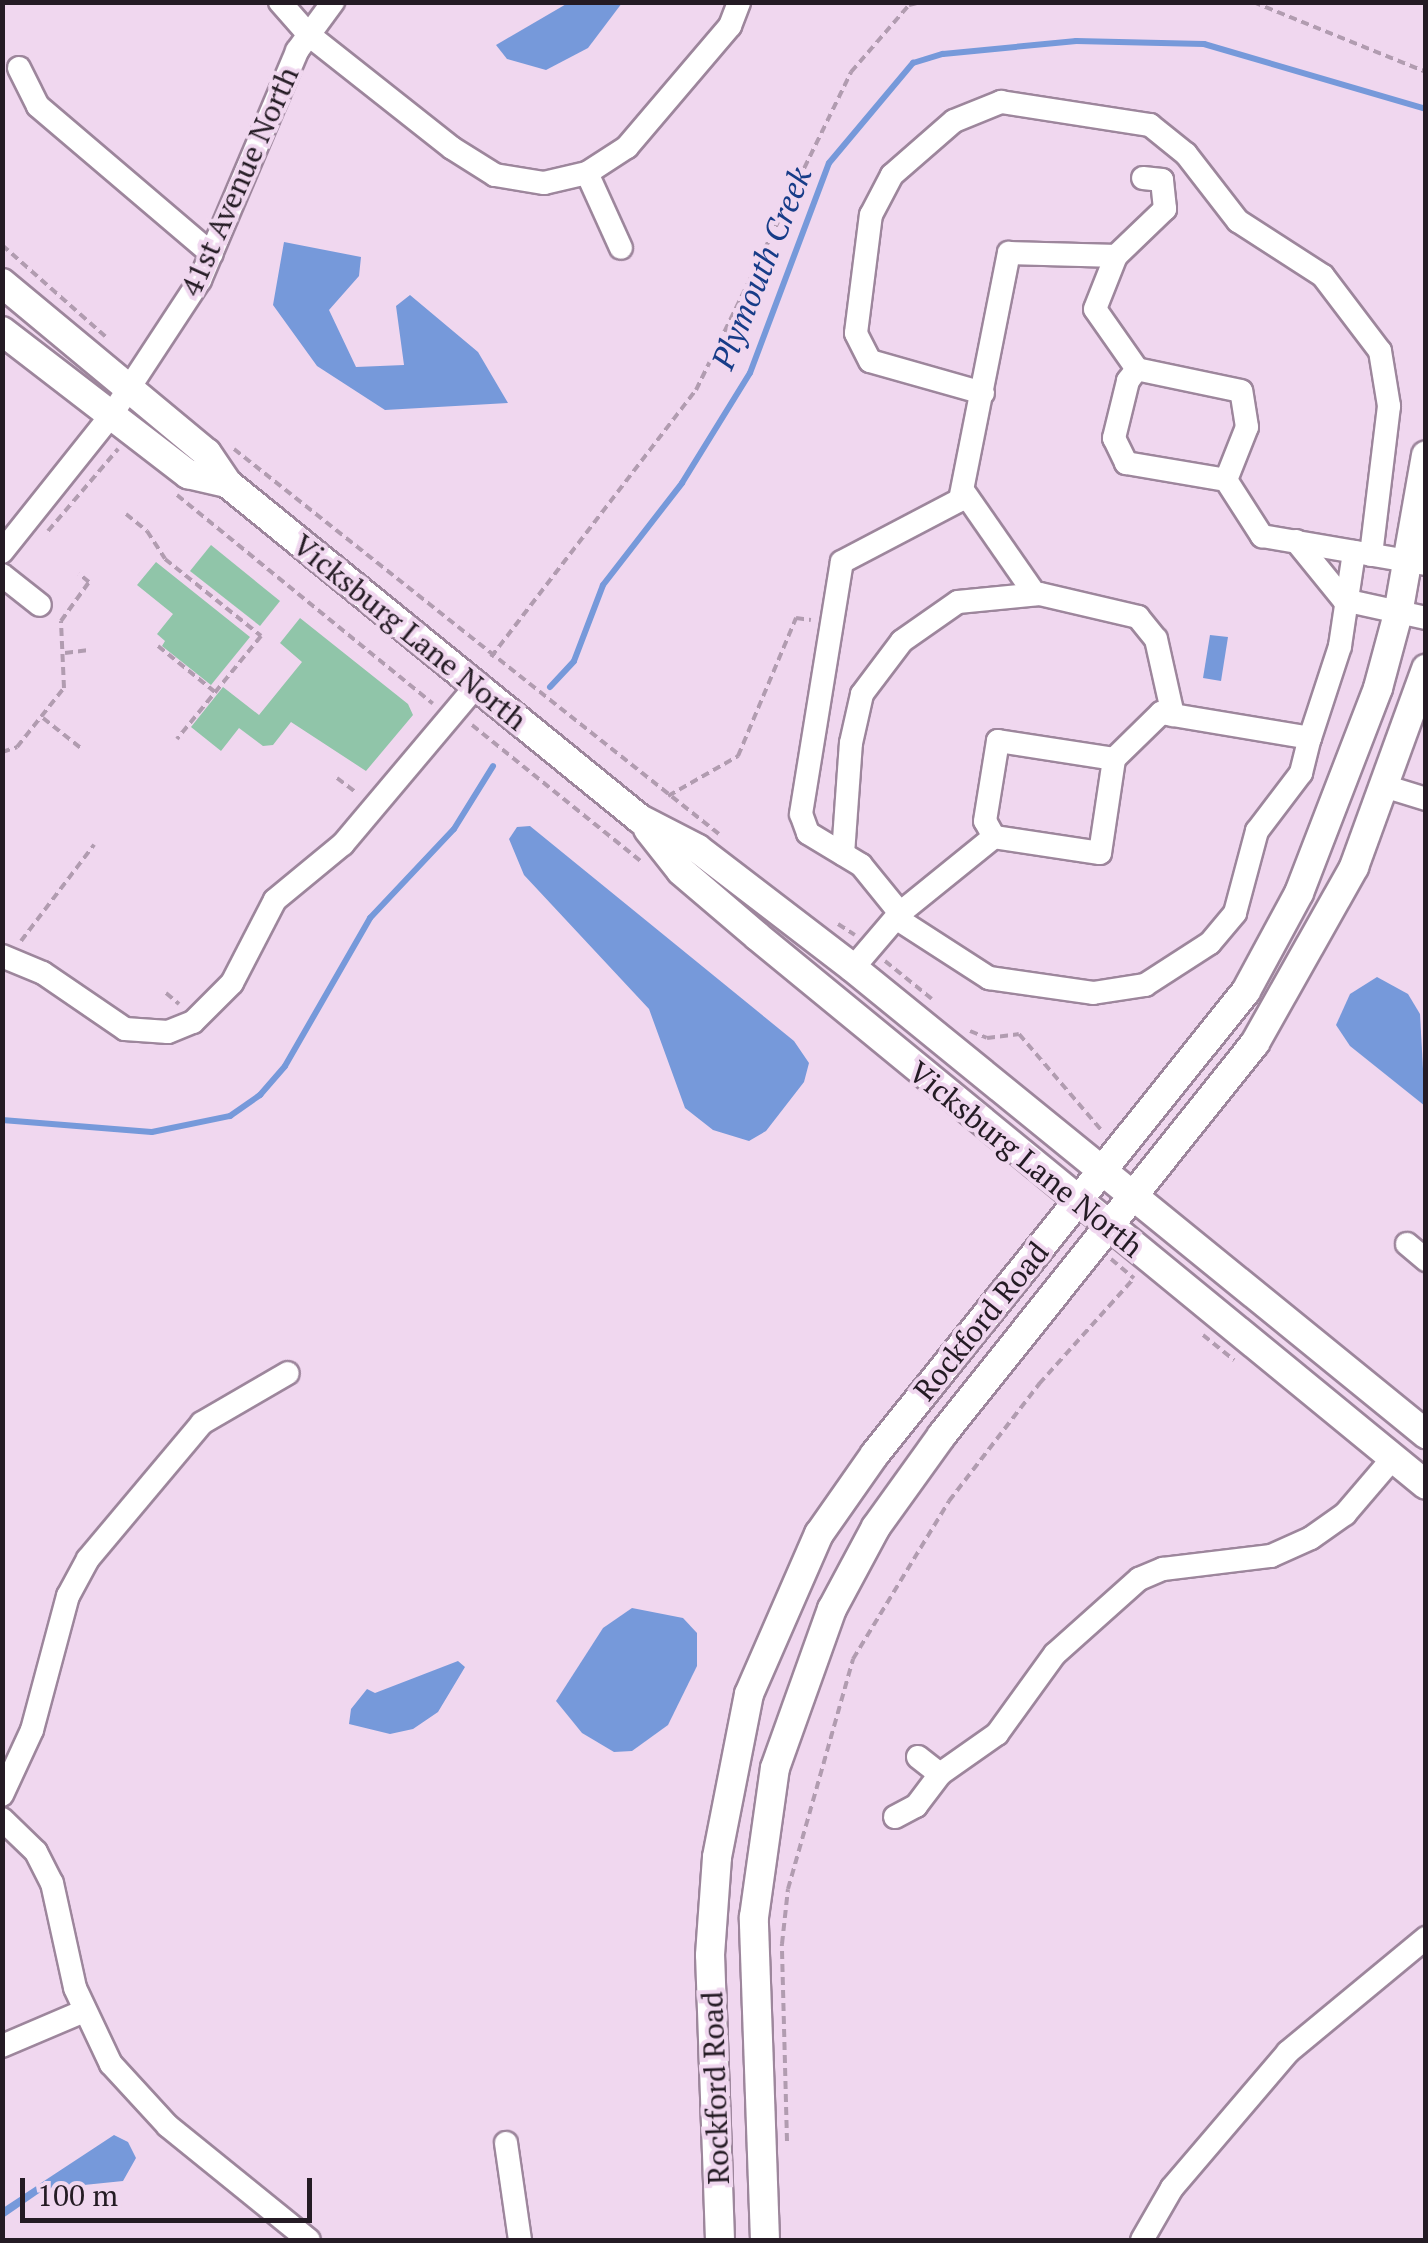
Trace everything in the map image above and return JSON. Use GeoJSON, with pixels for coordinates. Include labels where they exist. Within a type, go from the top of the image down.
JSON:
{"type":"FeatureCollection","features":[{"type":"Feature","properties":{"kind":"main road","name":"Vicksburg Lane North"},"geometry":{"type":"LineString","coordinates":[[2,284],[207,452],[226,483],[640,819],[698,849],[862,958],[1092,1163],[1426,1434]]}},
{"type":"Feature","properties":{"kind":"main road","name":"Vicksburg Lane North"},"geometry":{"type":"LineString","coordinates":[[2,331],[105,423],[188,474],[226,483]]}},
{"type":"Feature","properties":{"kind":"main road","name":"Rockford Road"},"geometry":{"type":"LineString","coordinates":[[720,2240],[710,1955],[717,1857],[748,1694],[820,1534],[1076,1201],[1092,1163],[1236,1006],[1299,893],[1412,616],[1426,455]]}},
{"type":"Feature","properties":{"kind":"main road","name":"Rockford Road"},"geometry":{"type":"LineString","coordinates":[[765,2240],[754,1917],[775,1768],[800,1688],[832,1609],[876,1526],[1255,1043],[1326,922],[1387,787],[1426,669]]}},
{"type":"Feature","properties":{"kind":"main road","name":"Vicksburg Lane North"},"geometry":{"type":"LineString","coordinates":[[640,819],[681,871],[1076,1201],[1426,1485]]}},
{"type":"Feature","properties":{"kind":"street"},"geometry":{"type":"LineString","coordinates":[[280,2],[309,35],[494,175],[544,183],[587,173],[657,118],[730,26],[739,2]]}},
{"type":"Feature","properties":{"kind":"street","name":"41st Avenue North"},"geometry":{"type":"LineString","coordinates":[[2,552],[130,390],[212,254],[309,35],[332,2]]}},
{"type":"Feature","properties":{"kind":"street"},"geometry":{"type":"LineString","coordinates":[[19,68],[38,106],[212,254]]}},
{"type":"Feature","properties":{"kind":"street"},"geometry":{"type":"LineString","coordinates":[[964,492],[842,562],[801,814],[808,833],[861,865],[898,916],[989,978],[1094,993],[1144,985],[1210,943],[1234,913],[1258,831],[1301,773],[1340,646],[1344,600],[1363,553],[1389,406],[1380,351],[1324,276],[1238,221],[1186,154],[1150,125],[1001,102],[954,121],[892,175],[870,216],[856,333],[870,361],[983,393]]}},
{"type":"Feature","properties":{"kind":"street"},"geometry":{"type":"LineString","coordinates":[[587,173],[621,248]]}},
{"type":"Feature","properties":{"kind":"street"},"geometry":{"type":"LineString","coordinates":[[1143,178],[1162,180],[1165,209],[1116,256],[1095,309],[1138,369],[1241,391],[1247,426],[1226,480]]}},
{"type":"Feature","properties":{"kind":"street"},"geometry":{"type":"LineString","coordinates":[[1035,594],[964,492],[1009,253],[1116,256]]}},
{"type":"Feature","properties":{"kind":"street"},"geometry":{"type":"LineString","coordinates":[[1138,369],[1128,381],[1114,438],[1126,463],[1226,480],[1262,536],[1417,562]]}},
{"type":"Feature","properties":{"kind":"street"},"geometry":{"type":"LineString","coordinates":[[1296,541],[1344,600],[1412,616]]}},
{"type":"Feature","properties":{"kind":"street"},"geometry":{"type":"LineString","coordinates":[[2,575],[40,606]]}},
{"type":"Feature","properties":{"kind":"street"},"geometry":{"type":"LineString","coordinates":[[843,854],[850,743],[872,673],[902,641],[958,602],[1035,594],[1122,611],[1150,626],[1174,715]]}},
{"type":"Feature","properties":{"kind":"street"},"geometry":{"type":"LineString","coordinates":[[9,952],[125,1029],[168,1032],[193,1022],[232,982],[275,900],[343,844],[477,685]]}},
{"type":"Feature","properties":{"kind":"street"},"geometry":{"type":"LineString","coordinates":[[862,958],[898,916],[994,837],[1100,854],[1114,759],[1161,713],[1310,738]]}},
{"type":"Feature","properties":{"kind":"street"},"geometry":{"type":"LineString","coordinates":[[994,837],[986,821],[998,741],[1114,759]]}},
{"type":"Feature","properties":{"kind":"street"},"geometry":{"type":"LineString","coordinates":[[1387,787],[1426,799]]}},
{"type":"Feature","properties":{"kind":"street"},"geometry":{"type":"LineString","coordinates":[[1407,1244],[1426,1260]]}},
{"type":"Feature","properties":{"kind":"street"},"geometry":{"type":"LineString","coordinates":[[2,1796],[32,1730],[68,1596],[88,1559],[202,1423],[288,1373]]}},
{"type":"Feature","properties":{"kind":"street"},"geometry":{"type":"LineString","coordinates":[[895,1816],[916,1806],[940,1774],[997,1734],[1055,1654],[1139,1579],[1163,1569],[1272,1556],[1311,1538],[1376,1484],[1393,1458]]}},
{"type":"Feature","properties":{"kind":"street"},"geometry":{"type":"LineString","coordinates":[[918,1756],[940,1774]]}},
{"type":"Feature","properties":{"kind":"street"},"geometry":{"type":"LineString","coordinates":[[2,1818],[36,1852],[52,1883],[84,2011],[110,2064],[138,2097],[309,2240]]}},
{"type":"Feature","properties":{"kind":"street"},"geometry":{"type":"LineString","coordinates":[[1142,2240],[1172,2188],[1288,2052],[1426,1938]]}},
{"type":"Feature","properties":{"kind":"street"},"geometry":{"type":"LineString","coordinates":[[2,2046],[84,2011]]}},
{"type":"Feature","properties":{"kind":"street"},"geometry":{"type":"LineString","coordinates":[[506,2143],[520,2240]]}},
{"type":"Feature","properties":{"kind":"street"},"geometry":{"type":"LineString","coordinates":[[271,2240],[286,2222]]}},
{"type":"Feature","properties":{"kind":"path"},"geometry":{"type":"LineString","coordinates":[[491,657],[696,390],[851,72],[910,5],[920,2]]}},
{"type":"Feature","properties":{"kind":"path"},"geometry":{"type":"LineString","coordinates":[[1253,2],[1426,72]]}},
{"type":"Feature","properties":{"kind":"path"},"geometry":{"type":"LineString","coordinates":[[2,245],[111,343]]}},
{"type":"Feature","properties":{"kind":"path"},"geometry":{"type":"LineString","coordinates":[[42,538],[119,450],[105,423]]}},
{"type":"Feature","properties":{"kind":"path"},"geometry":{"type":"LineString","coordinates":[[226,443],[725,841]]}},
{"type":"Feature","properties":{"kind":"path"},"geometry":{"type":"LineString","coordinates":[[162,484],[435,706],[455,712],[645,865]]}},
{"type":"Feature","properties":{"kind":"path"},"geometry":{"type":"LineString","coordinates":[[126,514],[147,530],[165,559],[260,636],[177,739]]}},
{"type":"Feature","properties":{"kind":"path"},"geometry":{"type":"LineString","coordinates":[[2,752],[17,747],[67,680],[63,614],[89,582],[79,574]]}},
{"type":"Feature","properties":{"kind":"path"},"geometry":{"type":"LineString","coordinates":[[668,796],[738,756],[796,618],[832,623]]}},
{"type":"Feature","properties":{"kind":"path"},"geometry":{"type":"LineString","coordinates":[[158,646],[215,692]]}},
{"type":"Feature","properties":{"kind":"path"},"geometry":{"type":"LineString","coordinates":[[64,653],[89,650]]}},
{"type":"Feature","properties":{"kind":"path"},"geometry":{"type":"LineString","coordinates":[[42,716],[82,749]]}},
{"type":"Feature","properties":{"kind":"path"},"geometry":{"type":"LineString","coordinates":[[337,778],[374,807]]}},
{"type":"Feature","properties":{"kind":"path"},"geometry":{"type":"LineString","coordinates":[[9,952],[94,845]]}},
{"type":"Feature","properties":{"kind":"path"},"geometry":{"type":"LineString","coordinates":[[824,916],[862,958],[944,1009]]}},
{"type":"Feature","properties":{"kind":"path"},"geometry":{"type":"LineString","coordinates":[[958,1021],[987,1038],[1019,1034],[1035,1047],[1103,1129],[1092,1163]]}},
{"type":"Feature","properties":{"kind":"path"},"geometry":{"type":"LineString","coordinates":[[786,2152],[782,1944],[788,1889],[854,1659],[949,1501],[1038,1384],[1134,1278]]}},
{"type":"Feature","properties":{"kind":"green space"},"geometry":{"type":"Polygon","coordinates":[[[211,545],[280,601],[260,626],[190,571],[211,545]]]}},
{"type":"Feature","properties":{"kind":"green space"},"geometry":{"type":"Polygon","coordinates":[[[156,562],[250,637],[211,685],[162,646],[165,641],[157,634],[173,614],[137,585],[156,562]]]}},
{"type":"Feature","properties":{"kind":"green space"},"geometry":{"type":"Polygon","coordinates":[[[300,618],[408,704],[413,715],[366,771],[291,722],[273,745],[263,746],[239,728],[221,751],[191,727],[223,687],[259,715],[302,662],[280,643],[300,618]]]}},
{"type":"Feature","properties":{"kind":"water"},"geometry":{"type":"Polygon","coordinates":[[[568,3],[622,3],[588,48],[546,70],[507,59],[496,45],[568,3]]]}},
{"type":"Feature","properties":{"kind":"water"},"geometry":{"type":"Polygon","coordinates":[[[284,242],[361,257],[359,276],[329,310],[356,367],[404,365],[396,306],[410,295],[478,352],[508,403],[385,410],[317,366],[273,305],[284,242]]]}},
{"type":"Feature","properties":{"kind":"water"},"geometry":{"type":"Polygon","coordinates":[[[1210,635],[1228,637],[1221,681],[1203,678],[1210,635]]]}},
{"type":"Feature","properties":{"kind":"water"},"geometry":{"type":"Polygon","coordinates":[[[530,826],[794,1041],[809,1063],[804,1082],[766,1131],[749,1141],[713,1130],[685,1108],[649,1009],[524,875],[509,839],[517,827],[530,826]]]}},
{"type":"Feature","properties":{"kind":"water"},"geometry":{"type":"Polygon","coordinates":[[[1377,977],[1408,994],[1420,1014],[1425,1106],[1350,1046],[1336,1025],[1350,994],[1377,977]]]}},
{"type":"Feature","properties":{"kind":"water"},"geometry":{"type":"Polygon","coordinates":[[[632,1608],[683,1618],[697,1633],[697,1666],[668,1725],[632,1751],[614,1752],[582,1733],[556,1701],[603,1628],[632,1608]]]}},
{"type":"Feature","properties":{"kind":"water"},"geometry":{"type":"Polygon","coordinates":[[[458,1661],[465,1667],[438,1712],[413,1729],[390,1734],[349,1724],[351,1709],[367,1689],[375,1693],[458,1661]]]}},
{"type":"Feature","properties":{"kind":"water"},"geometry":{"type":"Polygon","coordinates":[[[114,2135],[128,2142],[136,2158],[123,2181],[45,2189],[3,2218],[3,2208],[114,2135]]]}},
{"type":"Feature","properties":{"kind":"waterway","name":"Plymouth Creek"},"geometry":{"type":"LineString","coordinates":[[550,687],[574,661],[603,585],[682,483],[750,373],[829,163],[913,63],[943,54],[1076,41],[1204,44],[1426,109]]}},
{"type":"Feature","properties":{"kind":"waterway","name":"Plymouth Creek"},"geometry":{"type":"LineString","coordinates":[[2,1120],[152,1132],[230,1116],[260,1095],[285,1066],[370,918],[454,829],[493,766]]}}]}
